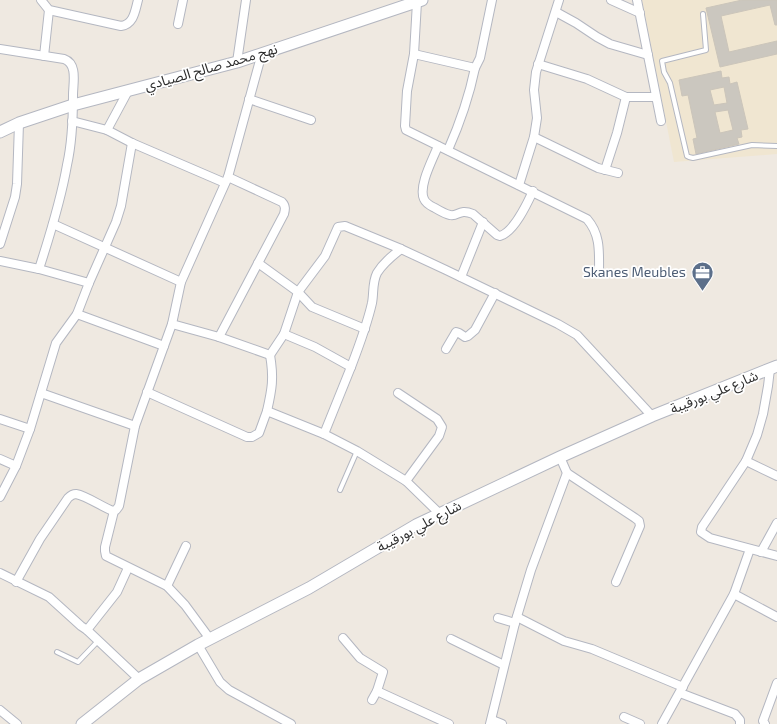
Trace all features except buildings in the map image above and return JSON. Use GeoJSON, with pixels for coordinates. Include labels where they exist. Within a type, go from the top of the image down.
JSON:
{"type":"FeatureCollection","features":[{"type":"Feature","properties":{"kind":"main road","name":"نهج محمد صالح الصيادي"},"geometry":{"type":"LineString","coordinates":[[0,132],[19,123],[73,105],[237,62],[419,1]]}},
{"type":"Feature","properties":{"kind":"main road","name":"شارع علي بورقيبة"},"geometry":{"type":"LineString","coordinates":[[82,724],[139,680],[198,645],[309,588],[416,525],[560,457],[652,416],[773,368]]}},
{"type":"Feature","properties":{"kind":"street"},"geometry":{"type":"LineString","coordinates":[[41,0],[49,10],[121,26],[127,24],[133,19],[138,0]]}},
{"type":"Feature","properties":{"kind":"street"},"geometry":{"type":"LineString","coordinates":[[178,24],[183,0]]}},
{"type":"Feature","properties":{"kind":"street"},"geometry":{"type":"LineString","coordinates":[[237,62],[246,0]]}},
{"type":"Feature","properties":{"kind":"street"},"geometry":{"type":"LineString","coordinates":[[448,150],[460,121],[475,68],[480,58],[492,0]]}},
{"type":"Feature","properties":{"kind":"street"},"geometry":{"type":"LineString","coordinates":[[519,185],[534,137],[537,118],[534,82],[538,64],[559,0]]}},
{"type":"Feature","properties":{"kind":"street"},"geometry":{"type":"LineString","coordinates":[[611,0],[640,13]]}},
{"type":"Feature","properties":{"kind":"street"},"geometry":{"type":"LineString","coordinates":[[637,0],[661,121]]}},
{"type":"Feature","properties":{"kind":"street"},"geometry":{"type":"LineString","coordinates":[[419,1],[414,54],[407,91],[406,130],[533,191],[587,219],[599,241],[599,272]]}},
{"type":"Feature","properties":{"kind":"street"},"geometry":{"type":"LineString","coordinates":[[44,56],[49,10]]}},
{"type":"Feature","properties":{"kind":"street"},"geometry":{"type":"LineString","coordinates":[[556,12],[610,44],[648,55]]}},
{"type":"Feature","properties":{"kind":"street"},"geometry":{"type":"LineString","coordinates":[[0,48],[64,59],[72,64],[74,72],[72,121],[67,166],[53,224],[39,269]]}},
{"type":"Feature","properties":{"kind":"street"},"geometry":{"type":"LineString","coordinates":[[210,639],[185,605],[167,586],[108,558],[104,551],[114,511],[121,503],[135,426],[172,324],[181,282],[227,180],[262,53]]}},
{"type":"Feature","properties":{"kind":"street"},"geometry":{"type":"LineString","coordinates":[[414,54],[475,68]]}},
{"type":"Feature","properties":{"kind":"street"},"geometry":{"type":"LineString","coordinates":[[538,64],[587,79],[626,97],[656,97]]}},
{"type":"Feature","properties":{"kind":"street"},"geometry":{"type":"LineString","coordinates":[[107,130],[128,90]]}},
{"type":"Feature","properties":{"kind":"street"},"geometry":{"type":"LineString","coordinates":[[605,170],[617,133],[626,97]]}},
{"type":"Feature","properties":{"kind":"street"},"geometry":{"type":"LineString","coordinates":[[249,99],[311,120]]}},
{"type":"Feature","properties":{"kind":"street"},"geometry":{"type":"LineString","coordinates":[[72,121],[107,130],[132,143],[284,204],[284,214],[219,337]]}},
{"type":"Feature","properties":{"kind":"street"},"geometry":{"type":"LineString","coordinates":[[0,244],[15,196],[17,184],[19,123]]}},
{"type":"Feature","properties":{"kind":"street"},"geometry":{"type":"LineString","coordinates":[[534,137],[598,168],[618,174]]}},
{"type":"Feature","properties":{"kind":"street"},"geometry":{"type":"LineString","coordinates":[[0,496],[16,466],[30,429],[56,343],[77,314],[116,222],[121,206],[132,143]]}},
{"type":"Feature","properties":{"kind":"street"},"geometry":{"type":"LineString","coordinates":[[438,146],[423,184],[424,199],[428,205],[444,213],[452,215],[461,212],[469,212],[500,236],[507,232],[525,210],[533,191]]}},
{"type":"Feature","properties":{"kind":"street"},"geometry":{"type":"LineString","coordinates":[[461,277],[483,222]]}},
{"type":"Feature","properties":{"kind":"street"},"geometry":{"type":"LineString","coordinates":[[53,224],[181,282]]}},
{"type":"Feature","properties":{"kind":"street"},"geometry":{"type":"LineString","coordinates":[[147,392],[250,437],[257,435],[266,411],[273,384],[273,370],[270,355],[284,334],[298,292],[324,256],[338,227],[345,226],[401,249],[495,293],[558,324],[576,335],[652,416]]}},
{"type":"Feature","properties":{"kind":"street"},"geometry":{"type":"LineString","coordinates":[[324,434],[365,329],[372,301],[373,285],[378,273],[391,256],[401,249]]}},
{"type":"Feature","properties":{"kind":"street"},"geometry":{"type":"LineString","coordinates":[[0,261],[39,269],[89,283]]}},
{"type":"Feature","properties":{"kind":"street"},"geometry":{"type":"LineString","coordinates":[[258,264],[298,292],[312,307],[365,329]]}},
{"type":"Feature","properties":{"kind":"street"},"geometry":{"type":"LineString","coordinates":[[446,349],[456,332],[465,337],[472,334],[495,293]]}},
{"type":"Feature","properties":{"kind":"street"},"geometry":{"type":"LineString","coordinates":[[77,314],[164,346]]}},
{"type":"Feature","properties":{"kind":"street"},"geometry":{"type":"LineString","coordinates":[[172,324],[219,337],[270,355]]}},
{"type":"Feature","properties":{"kind":"street"},"geometry":{"type":"LineString","coordinates":[[284,334],[315,347],[351,367]]}},
{"type":"Feature","properties":{"kind":"street"},"geometry":{"type":"LineString","coordinates":[[773,368],[757,435],[746,461],[702,527],[701,532],[710,538],[777,556]]}},
{"type":"Feature","properties":{"kind":"street"},"geometry":{"type":"LineString","coordinates":[[41,393],[135,426]]}},
{"type":"Feature","properties":{"kind":"street"},"geometry":{"type":"LineString","coordinates":[[398,393],[437,419],[442,427],[439,436],[406,481]]}},
{"type":"Feature","properties":{"kind":"street"},"geometry":{"type":"LineString","coordinates":[[266,411],[324,434],[357,451],[406,481],[440,514]]}},
{"type":"Feature","properties":{"kind":"street"},"geometry":{"type":"LineString","coordinates":[[0,419],[30,429]]}},
{"type":"Feature","properties":{"kind":"street"},"geometry":{"type":"LineString","coordinates":[[560,457],[567,473],[640,522],[640,526],[616,582]]}},
{"type":"Feature","properties":{"kind":"street"},"geometry":{"type":"LineString","coordinates":[[0,459],[16,466]]}},
{"type":"Feature","properties":{"kind":"street"},"geometry":{"type":"LineString","coordinates":[[746,461],[777,476]]}},
{"type":"Feature","properties":{"kind":"street"},"geometry":{"type":"LineString","coordinates":[[502,724],[491,722],[504,665],[533,564],[567,473]]}},
{"type":"Feature","properties":{"kind":"street"},"geometry":{"type":"LineString","coordinates":[[16,582],[40,539],[71,495],[75,494],[81,496],[114,511]]}},
{"type":"Feature","properties":{"kind":"street"},"geometry":{"type":"LineString","coordinates":[[761,552],[777,523]]}},
{"type":"Feature","properties":{"kind":"street"},"geometry":{"type":"LineString","coordinates":[[167,586],[186,546]]}},
{"type":"Feature","properties":{"kind":"street"},"geometry":{"type":"LineString","coordinates":[[662,724],[734,594],[750,549]]}},
{"type":"Feature","properties":{"kind":"street"},"geometry":{"type":"LineString","coordinates":[[88,630],[117,592],[128,568]]}},
{"type":"Feature","properties":{"kind":"street"},"geometry":{"type":"LineString","coordinates":[[0,574],[49,597],[81,626],[88,630],[139,680]]}},
{"type":"Feature","properties":{"kind":"street"},"geometry":{"type":"LineString","coordinates":[[734,594],[777,617]]}},
{"type":"Feature","properties":{"kind":"street"},"geometry":{"type":"LineString","coordinates":[[498,618],[516,620],[564,641],[592,649],[735,714],[740,720],[740,724]]}},
{"type":"Feature","properties":{"kind":"street"},"geometry":{"type":"LineString","coordinates":[[343,638],[360,658],[382,672],[377,691],[372,700]]}},
{"type":"Feature","properties":{"kind":"street"},"geometry":{"type":"LineString","coordinates":[[451,640],[504,665]]}},
{"type":"Feature","properties":{"kind":"street"},"geometry":{"type":"LineString","coordinates":[[198,645],[220,682],[229,690],[291,724]]}},
{"type":"Feature","properties":{"kind":"street"},"geometry":{"type":"LineString","coordinates":[[765,724],[763,721],[777,683]]}},
{"type":"Feature","properties":{"kind":"street"},"geometry":{"type":"LineString","coordinates":[[377,691],[449,724]]}},
{"type":"Feature","properties":{"kind":"street"},"geometry":{"type":"LineString","coordinates":[[0,710],[17,724]]}},
{"type":"Feature","properties":{"kind":"street"},"geometry":{"type":"LineString","coordinates":[[624,717],[640,724]]}},
{"type":"Feature","properties":{"kind":"lane"},"geometry":{"type":"LineString","coordinates":[[703,14],[706,50],[662,61],[664,72],[670,83],[689,158],[752,145],[777,146]]}},
{"type":"Feature","properties":{"kind":"lane"},"geometry":{"type":"LineString","coordinates":[[340,490],[357,451]]}},
{"type":"Feature","properties":{"kind":"lane"},"geometry":{"type":"LineString","coordinates":[[57,652],[78,662],[98,640]]}},
{"type":"Feature","properties":{"kind":"shaded area"},"geometry":{"type":"Polygon","coordinates":[[[642,0],[777,0],[777,154],[674,162],[642,0]]]}},
{"type":"Feature","properties":{"kind":"place","name":"Skanes Meubles"},"geometry":{"type":"Point","coordinates":[702,292]}}]}
